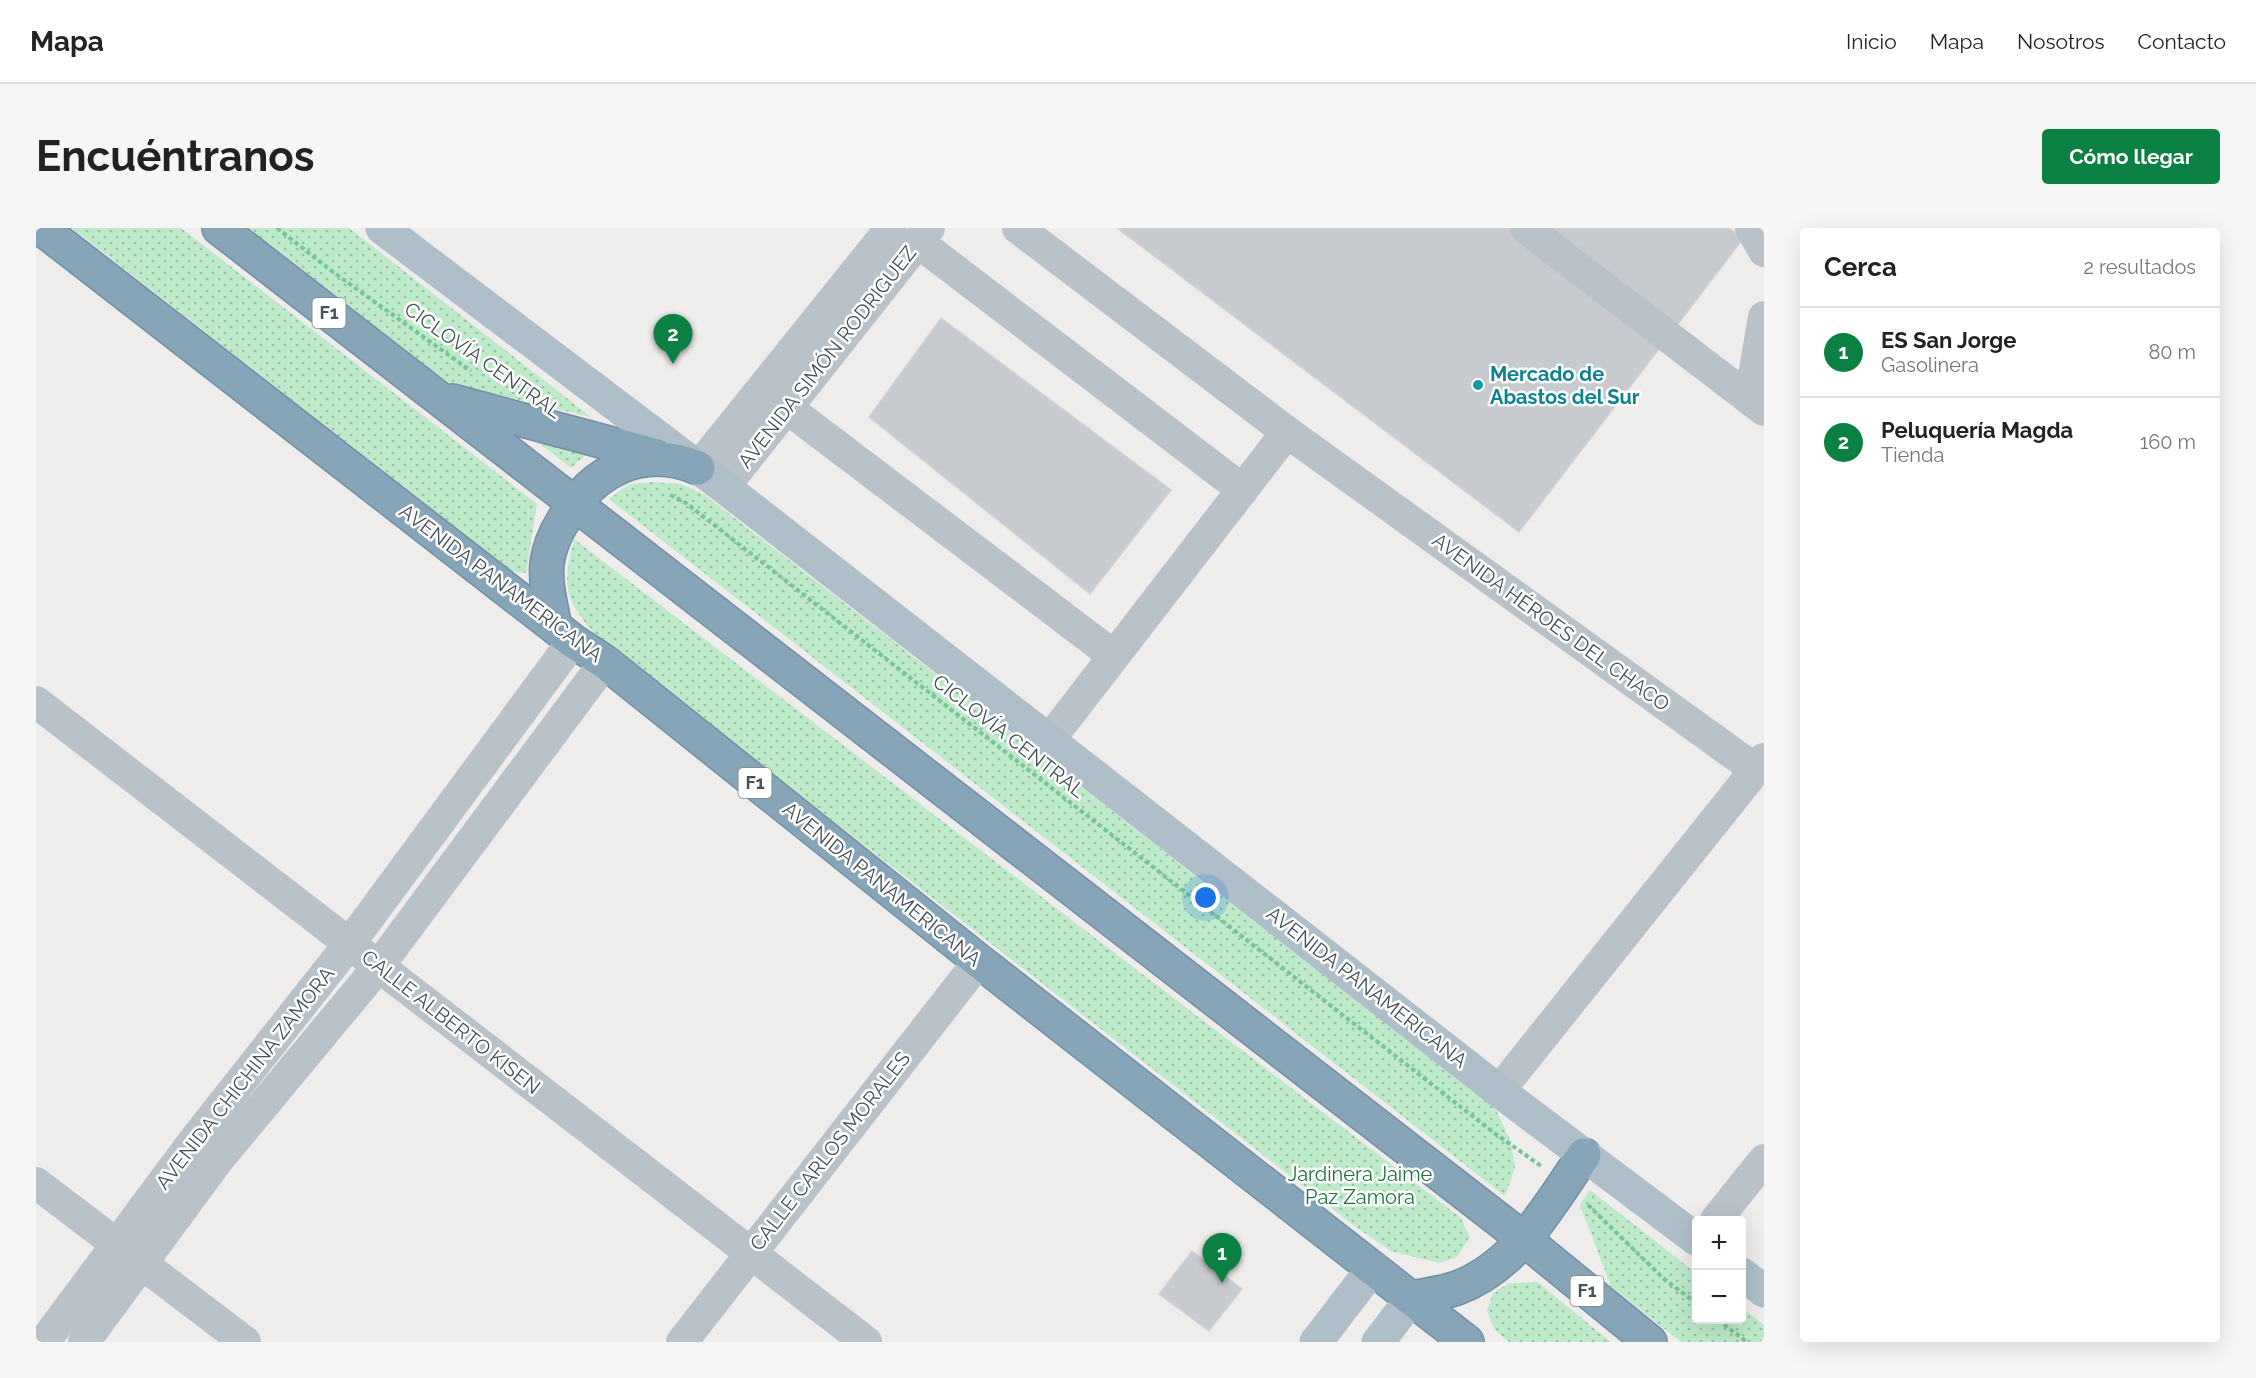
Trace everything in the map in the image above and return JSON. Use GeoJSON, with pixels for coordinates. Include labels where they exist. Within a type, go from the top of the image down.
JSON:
{"type":"FeatureCollection","features":[{"type":"Feature","properties":{"kind":"highway","name":"AVENIDA PANAMERICANA"},"geometry":{"type":"LineString","coordinates":[[41,228],[564,634],[605,662],[979,961],[1467,1342]]}},
{"type":"Feature","properties":{"kind":"highway","name":"F1"},"geometry":{"type":"LineString","coordinates":[[219,228],[1525,1240],[1650,1342]]}},
{"type":"Feature","properties":{"kind":"highway"},"geometry":{"type":"LineString","coordinates":[[438,397],[697,471]]}},
{"type":"Feature","properties":{"kind":"highway"},"geometry":{"type":"LineString","coordinates":[[564,634],[546,586],[547,563],[553,538],[573,503],[600,477],[615,469],[650,459],[697,471]]}},
{"type":"Feature","properties":{"kind":"highway"},"geometry":{"type":"LineString","coordinates":[[1412,1298],[1456,1288],[1495,1269],[1525,1240],[1584,1155]]}},
{"type":"Feature","properties":{"kind":"main road","name":"AVENIDA PANAMERICANA"},"geometry":{"type":"LineString","coordinates":[[382,228],[1050,739],[1499,1091],[1692,1236]]}},
{"type":"Feature","properties":{"kind":"main road"},"geometry":{"type":"LineString","coordinates":[[1316,1342],[1373,1268]]}},
{"type":"Feature","properties":{"kind":"main road"},"geometry":{"type":"LineString","coordinates":[[1746,1277],[1764,1291]]}},
{"type":"Feature","properties":{"kind":"main road"},"geometry":{"type":"LineString","coordinates":[[1378,1342],[1412,1298]]}},
{"type":"Feature","properties":{"kind":"street","name":"AVENIDA HÉROES DEL CHACO"},"geometry":{"type":"LineString","coordinates":[[1018,228],[1287,432],[1760,764],[1499,1091]]}},
{"type":"Feature","properties":{"kind":"street"},"geometry":{"type":"LineString","coordinates":[[1526,228],[1757,405]]}},
{"type":"Feature","properties":{"kind":"street"},"geometry":{"type":"LineString","coordinates":[[1751,228],[1764,251]]}},
{"type":"Feature","properties":{"kind":"street","name":"AVENIDA SIMÓN RODRIGUEZ"},"geometry":{"type":"LineString","coordinates":[[697,471],[912,233]]}},
{"type":"Feature","properties":{"kind":"street","name":"AVENIDA SIMÓN RODRIGUEZ"},"geometry":{"type":"LineString","coordinates":[[697,471],[787,408],[912,233]]}},
{"type":"Feature","properties":{"kind":"street"},"geometry":{"type":"LineString","coordinates":[[912,233],[1243,490]]}},
{"type":"Feature","properties":{"kind":"street"},"geometry":{"type":"LineString","coordinates":[[1757,405],[1764,317]]}},
{"type":"Feature","properties":{"kind":"street"},"geometry":{"type":"LineString","coordinates":[[787,408],[1114,656]]}},
{"type":"Feature","properties":{"kind":"street"},"geometry":{"type":"LineString","coordinates":[[1050,739],[1287,432]]}},
{"type":"Feature","properties":{"kind":"street","name":"AVENIDA CHICHINA ZAMORA"},"geometry":{"type":"LineString","coordinates":[[44,1342],[193,1142],[350,943],[564,634]]}},
{"type":"Feature","properties":{"kind":"street","name":"AVENIDA CHICHINA ZAMORA"},"geometry":{"type":"LineString","coordinates":[[84,1342],[218,1161],[378,967],[605,662]]}},
{"type":"Feature","properties":{"kind":"street","name":"CALLE ALBERTO KISEN"},"geometry":{"type":"LineString","coordinates":[[36,702],[866,1342]]}},
{"type":"Feature","properties":{"kind":"street","name":"CALLE CARLOS MORALES"},"geometry":{"type":"LineString","coordinates":[[682,1342],[979,961]]}},
{"type":"Feature","properties":{"kind":"street"},"geometry":{"type":"LineString","coordinates":[[193,1142],[218,1161]]}},
{"type":"Feature","properties":{"kind":"street"},"geometry":{"type":"LineString","coordinates":[[1720,1216],[1764,1160]]}},
{"type":"Feature","properties":{"kind":"street"},"geometry":{"type":"LineString","coordinates":[[36,1183],[245,1342]]}},
{"type":"Feature","properties":{"kind":"path","name":"CICLOVÍA CENTRAL"},"geometry":{"type":"LineString","coordinates":[[277,228],[333,272],[474,373]]}},
{"type":"Feature","properties":{"kind":"path","name":"CICLOVÍA CENTRAL"},"geometry":{"type":"LineString","coordinates":[[667,493],[695,510],[1493,1132],[1564,1183],[1664,1278],[1692,1300]]}},
{"type":"Feature","properties":{"kind":"path"},"geometry":{"type":"LineString","coordinates":[[1723,1324],[1747,1342]]}},
{"type":"Feature","properties":{"kind":"green space"},"geometry":{"type":"Polygon","coordinates":[[[72,228],[181,228],[537,504],[526,573],[512,571],[72,228]]]}},
{"type":"Feature","properties":{"kind":"green space"},"geometry":{"type":"Polygon","coordinates":[[[249,228],[349,228],[591,417],[448,383],[249,228]]]}},
{"type":"Feature","properties":{"kind":"green space"},"geometry":{"type":"Polygon","coordinates":[[[530,436],[592,449],[571,468],[530,436]]]}},
{"type":"Feature","properties":{"kind":"green space","name":"Jardinera Jaime Paz Zamora"},"geometry":{"type":"Polygon","coordinates":[[[651,482],[681,484],[705,495],[1495,1108],[1511,1142],[1515,1168],[1505,1196],[609,499],[628,485],[651,482]]]}},
{"type":"Feature","properties":{"kind":"green space","name":"Jardinera Jaime Paz Zamora"},"geometry":{"type":"Polygon","coordinates":[[[574,539],[1461,1218],[1470,1237],[1457,1257],[1439,1263],[1391,1251],[1356,1227],[599,639],[579,614],[569,593],[568,570],[574,539]]]}},
{"type":"Feature","properties":{"kind":"green space"},"geometry":{"type":"Polygon","coordinates":[[[1590,1190],[1692,1270],[1692,1324],[1746,1324],[1746,1311],[1764,1325],[1764,1342],[1681,1342],[1611,1286],[1580,1205],[1590,1190]]]}},
{"type":"Feature","properties":{"kind":"green space"},"geometry":{"type":"Polygon","coordinates":[[[1537,1282],[1611,1342],[1509,1342],[1495,1330],[1487,1311],[1493,1293],[1510,1283],[1537,1282]]]}},
{"type":"Feature","properties":{"kind":"building","name":"Mercado de Abastos del Sur"},"geometry":{"type":"Polygon","coordinates":[[[1117,228],[1729,228],[1743,239],[1519,532],[1117,228]]]}},
{"type":"Feature","properties":{"kind":"building"},"geometry":{"type":"Polygon","coordinates":[[[941,318],[1171,490],[1090,594],[869,417],[941,318]]]}},
{"type":"Feature","properties":{"kind":"building"},"geometry":{"type":"Polygon","coordinates":[[[1192,1251],[1242,1289],[1209,1331],[1159,1294],[1192,1251]]]}},
{"type":"Feature","properties":{"kind":"place","name":"Peluquería Magda"},"geometry":{"type":"Point","coordinates":[673,364]}},
{"type":"Feature","properties":{"kind":"place","name":"Mercado de Abastos del Sur"},"geometry":{"type":"Point","coordinates":[1478,385]}},
{"type":"Feature","properties":{"kind":"place","name":"ES San Jorge"},"geometry":{"type":"Point","coordinates":[1222,1283]}}]}
